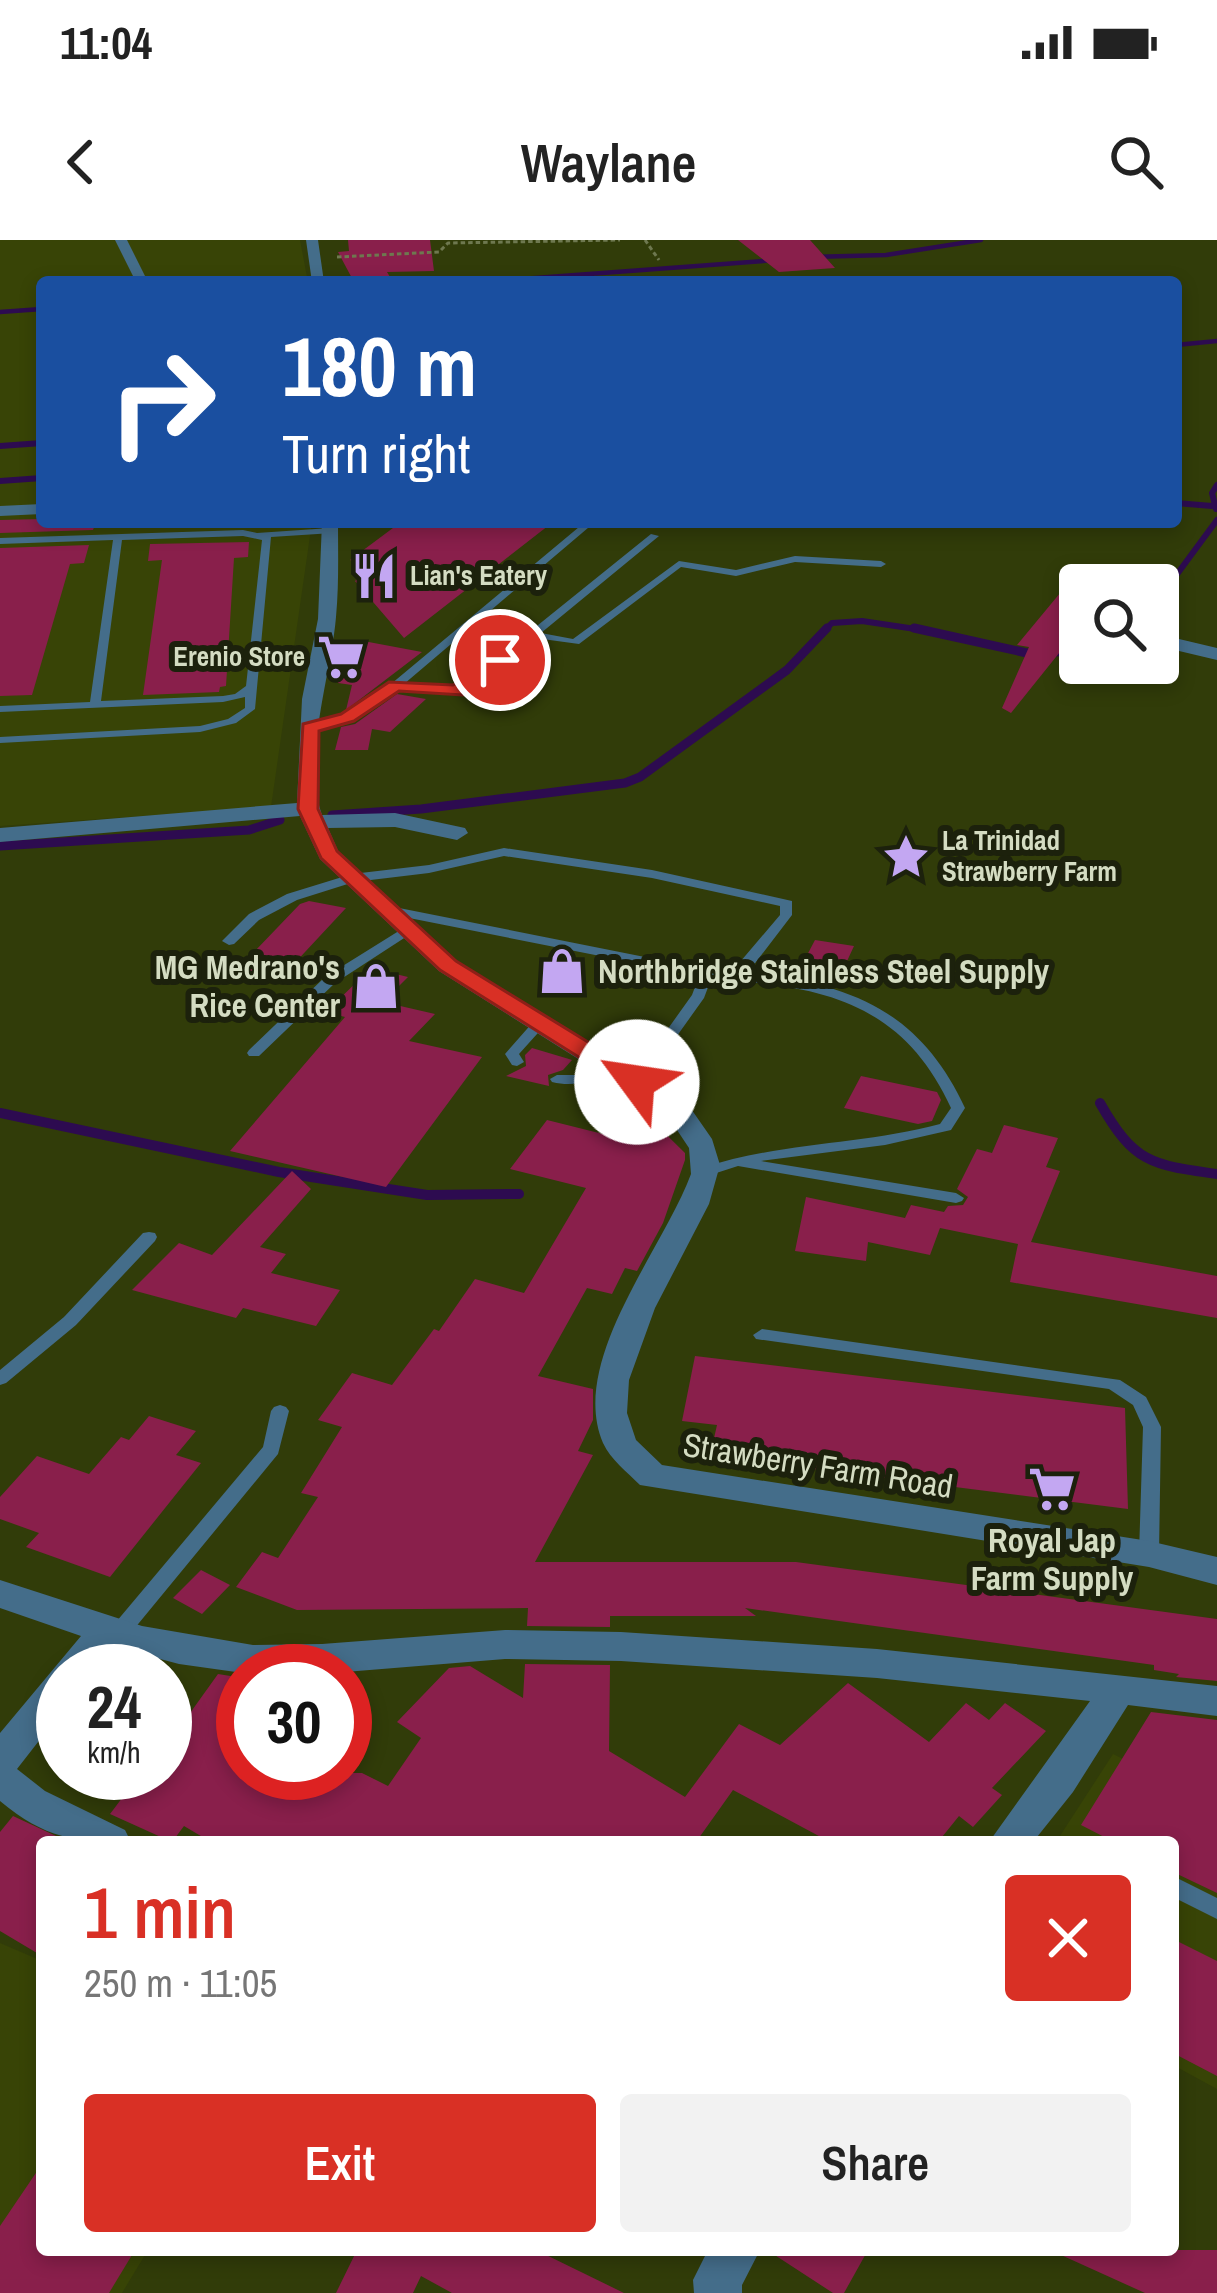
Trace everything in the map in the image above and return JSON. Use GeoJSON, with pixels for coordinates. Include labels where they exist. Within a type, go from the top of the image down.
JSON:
{"type":"FeatureCollection","features":[{"type":"Feature","properties":{"kind":"street"},"geometry":{"type":"LineString","coordinates":[[121,240],[139,276]]}},
{"type":"Feature","properties":{"kind":"street"},"geometry":{"type":"LineString","coordinates":[[312,240],[318,276]]}},
{"type":"Feature","properties":{"kind":"street"},"geometry":{"type":"LineString","coordinates":[[0,512],[36,509]]}},
{"type":"Feature","properties":{"kind":"street"},"geometry":{"type":"LineString","coordinates":[[330,528],[327,619],[310,728],[311,816],[328,854],[448,966],[676,1108],[720,1166]]}},
{"type":"Feature","properties":{"kind":"street"},"geometry":{"type":"LineString","coordinates":[[1179,645],[1217,654]]}},
{"type":"Feature","properties":{"kind":"street"},"geometry":{"type":"LineString","coordinates":[[0,836],[311,816],[394,820],[457,833]]}},
{"type":"Feature","properties":{"kind":"street","name":"Strawberry Farm Road"},"geometry":{"type":"LineString","coordinates":[[720,1166],[619,1360],[608,1395],[620,1444],[652,1476],[1150,1554],[1217,1571]]}},
{"type":"Feature","properties":{"kind":"street"},"geometry":{"type":"LineString","coordinates":[[0,1594],[112,1633],[201,1653],[289,1660],[533,1643],[737,1653],[1217,1701]]}},
{"type":"Feature","properties":{"kind":"street"},"geometry":{"type":"LineString","coordinates":[[101,1644],[112,1633]]}},
{"type":"Feature","properties":{"kind":"street"},"geometry":{"type":"LineString","coordinates":[[1014,1836],[1059,1780],[1118,1689]]}},
{"type":"Feature","properties":{"kind":"street"},"geometry":{"type":"LineString","coordinates":[[0,1760],[36,1715]]}},
{"type":"Feature","properties":{"kind":"street"},"geometry":{"type":"LineString","coordinates":[[0,1778],[31,1803],[99,1836]]}},
{"type":"Feature","properties":{"kind":"street"},"geometry":{"type":"LineString","coordinates":[[718,2293],[718,2280],[732,2256]]}},
{"type":"Feature","properties":{"kind":"lane"},"geometry":{"type":"LineString","coordinates":[[0,541],[259,535],[314,528]]}},
{"type":"Feature","properties":{"kind":"lane"},"geometry":{"type":"LineString","coordinates":[[310,728],[348,718],[395,686],[583,528]]}},
{"type":"Feature","properties":{"kind":"lane"},"geometry":{"type":"LineString","coordinates":[[0,740],[200,729],[232,721],[250,710],[268,543],[259,535]]}},
{"type":"Feature","properties":{"kind":"lane"},"geometry":{"type":"LineString","coordinates":[[395,686],[456,691],[469,686],[654,536]]}},
{"type":"Feature","properties":{"kind":"lane"},"geometry":{"type":"LineString","coordinates":[[95,705],[118,537]]}},
{"type":"Feature","properties":{"kind":"lane"},"geometry":{"type":"LineString","coordinates":[[532,634],[575,642],[679,564],[736,573],[795,559],[881,564]]}},
{"type":"Feature","properties":{"kind":"lane"},"geometry":{"type":"LineString","coordinates":[[0,709],[223,699],[238,697],[251,686]]}},
{"type":"Feature","properties":{"kind":"lane"},"geometry":{"type":"LineString","coordinates":[[230,941],[254,916],[292,897],[352,878],[429,869],[504,852],[652,874],[787,904],[786,915],[736,978]]}},
{"type":"Feature","properties":{"kind":"lane"},"geometry":{"type":"LineString","coordinates":[[254,1053],[399,919],[690,970],[704,979],[736,978],[859,1000],[913,1037],[948,1080],[958,1108],[946,1126],[897,1142],[804,1147],[720,1166]]}},
{"type":"Feature","properties":{"kind":"lane"},"geometry":{"type":"LineString","coordinates":[[637,1082],[699,995],[704,979]]}},
{"type":"Feature","properties":{"kind":"lane"},"geometry":{"type":"LineString","coordinates":[[517,1062],[512,1054],[539,1024]]}},
{"type":"Feature","properties":{"kind":"lane"},"geometry":{"type":"LineString","coordinates":[[557,1079],[572,1083],[585,1077],[599,1060]]}},
{"type":"Feature","properties":{"kind":"lane"},"geometry":{"type":"LineString","coordinates":[[720,1166],[956,1198]]}},
{"type":"Feature","properties":{"kind":"lane"},"geometry":{"type":"LineString","coordinates":[[0,1379],[70,1321],[149,1238]]}},
{"type":"Feature","properties":{"kind":"lane"},"geometry":{"type":"LineString","coordinates":[[762,1335],[1114,1384],[1140,1401],[1152,1427],[1150,1554]]}},
{"type":"Feature","properties":{"kind":"lane"},"geometry":{"type":"LineString","coordinates":[[112,1633],[272,1449],[280,1412]]}},
{"type":"Feature","properties":{"kind":"lane"},"geometry":{"type":"LineString","coordinates":[[1179,1889],[1217,1909]]}},
{"type":"Feature","properties":{"kind":"path"},"geometry":{"type":"LineString","coordinates":[[316,258],[439,252],[448,243],[620,240]]}},
{"type":"Feature","properties":{"kind":"path"},"geometry":{"type":"LineString","coordinates":[[645,240],[659,260]]}},
{"type":"Feature","properties":{"kind":"shaded area"},"geometry":{"type":"Polygon","coordinates":[[[0,240],[300,240],[307,276],[36,276],[36,528],[311,528],[271,807],[0,826],[0,240]]]}},
{"type":"Feature","properties":{"kind":"shaded area"},"geometry":{"type":"Polygon","coordinates":[[[1113,1754],[1217,1805],[1217,2089],[1179,2068],[1179,1836],[1060,1836],[1113,1754]]]}},
{"type":"Feature","properties":{"kind":"shaded area"},"geometry":{"type":"Polygon","coordinates":[[[0,1943],[36,1958],[36,2256],[144,2256],[122,2293],[0,2293],[0,1943]]]}},
{"type":"Feature","properties":{"kind":"building"},"geometry":{"type":"Polygon","coordinates":[[[348,240],[430,240],[434,271],[351,276],[338,252],[349,251],[348,240]]]}},
{"type":"Feature","properties":{"kind":"building"},"geometry":{"type":"Polygon","coordinates":[[[738,240],[810,240],[835,268],[779,272],[738,240]]]}},
{"type":"Feature","properties":{"kind":"building"},"geometry":{"type":"Polygon","coordinates":[[[36,519],[36,528],[94,528],[0,533],[0,520],[36,519]]]}},
{"type":"Feature","properties":{"kind":"building"},"geometry":{"type":"Polygon","coordinates":[[[393,528],[545,528],[404,638],[355,581],[372,568],[350,560],[393,528]]]}},
{"type":"Feature","properties":{"kind":"building"},"geometry":{"type":"Polygon","coordinates":[[[249,542],[248,557],[234,558],[226,686],[219,692],[143,695],[162,560],[148,561],[150,544],[249,542]]]}},
{"type":"Feature","properties":{"kind":"building"},"geometry":{"type":"Polygon","coordinates":[[[89,545],[84,563],[70,564],[32,695],[0,696],[0,548],[89,545]]]}},
{"type":"Feature","properties":{"kind":"building"},"geometry":{"type":"Polygon","coordinates":[[[1059,594],[1059,653],[1011,713],[1002,708],[1029,647],[1017,645],[1059,594]]]}},
{"type":"Feature","properties":{"kind":"building"},"geometry":{"type":"Polygon","coordinates":[[[358,640],[422,652],[346,710],[352,685],[338,683],[335,658],[358,640]]]}},
{"type":"Feature","properties":{"kind":"building"},"geometry":{"type":"Polygon","coordinates":[[[397,694],[426,699],[390,732],[372,729],[368,750],[335,750],[341,727],[355,724],[397,694]]]}},
{"type":"Feature","properties":{"kind":"building"},"geometry":{"type":"Polygon","coordinates":[[[309,901],[346,908],[278,981],[235,972],[300,904],[309,901]]]}},
{"type":"Feature","properties":{"kind":"building"},"geometry":{"type":"Polygon","coordinates":[[[815,940],[854,946],[836,985],[796,976],[815,940]]]}},
{"type":"Feature","properties":{"kind":"building"},"geometry":{"type":"Polygon","coordinates":[[[371,968],[408,977],[383,1002],[435,1014],[409,1041],[482,1057],[386,1187],[230,1151],[345,1017],[326,1012],[371,968]]]}},
{"type":"Feature","properties":{"kind":"building"},"geometry":{"type":"Polygon","coordinates":[[[532,1048],[572,1060],[563,1070],[548,1075],[549,1086],[506,1076],[526,1066],[525,1055],[532,1048]]]}},
{"type":"Feature","properties":{"kind":"building"},"geometry":{"type":"Polygon","coordinates":[[[861,1076],[937,1092],[941,1100],[932,1121],[918,1124],[844,1108],[861,1076]]]}},
{"type":"Feature","properties":{"kind":"building"},"geometry":{"type":"Polygon","coordinates":[[[623,1092],[685,1153],[685,1160],[663,1223],[637,1271],[625,1268],[612,1294],[587,1288],[538,1376],[593,1389],[593,1420],[578,1451],[593,1455],[535,1562],[796,1562],[1217,1619],[1217,1681],[1176,1677],[1179,1674],[1154,1670],[1154,1665],[745,1608],[756,1616],[610,1616],[610,1627],[527,1626],[528,1608],[297,1610],[236,1587],[262,1552],[278,1558],[318,1497],[301,1493],[342,1427],[318,1420],[352,1373],[392,1385],[434,1329],[439,1331],[475,1279],[524,1293],[586,1188],[510,1169],[547,1120],[603,1134],[623,1092]]]}},
{"type":"Feature","properties":{"kind":"building"},"geometry":{"type":"Polygon","coordinates":[[[1004,1125],[1058,1138],[1046,1167],[1060,1171],[1031,1242],[1217,1276],[1217,1318],[1010,1282],[1018,1244],[940,1228],[930,1255],[868,1242],[866,1261],[795,1251],[806,1197],[905,1218],[911,1205],[944,1212],[948,1206],[963,1205],[968,1197],[957,1189],[977,1149],[992,1153],[1004,1125]]]}},
{"type":"Feature","properties":{"kind":"building"},"geometry":{"type":"Polygon","coordinates":[[[292,1171],[311,1189],[260,1247],[286,1254],[271,1273],[340,1290],[316,1326],[243,1308],[236,1318],[132,1290],[179,1243],[212,1255],[292,1171]]]}},
{"type":"Feature","properties":{"kind":"building"},"geometry":{"type":"Polygon","coordinates":[[[695,1356],[1125,1408],[1128,1509],[710,1456],[717,1425],[682,1421],[695,1356]]]}},
{"type":"Feature","properties":{"kind":"building"},"geometry":{"type":"Polygon","coordinates":[[[149,1416],[196,1431],[176,1455],[201,1463],[110,1577],[26,1547],[39,1533],[0,1519],[0,1497],[37,1456],[89,1474],[121,1437],[129,1440],[149,1416]]]}},
{"type":"Feature","properties":{"kind":"building"},"geometry":{"type":"Polygon","coordinates":[[[201,1570],[230,1585],[202,1614],[173,1598],[201,1570]]]}},
{"type":"Feature","properties":{"kind":"building"},"geometry":{"type":"Polygon","coordinates":[[[525,1664],[610,1665],[609,1751],[685,1797],[739,1724],[780,1745],[848,1683],[929,1742],[966,1703],[989,1720],[1005,1703],[1046,1731],[992,1788],[1002,1795],[973,1827],[959,1816],[943,1836],[819,1836],[733,1790],[700,1836],[201,1836],[184,1826],[176,1836],[159,1836],[110,1814],[121,1800],[192,1800],[192,1710],[216,1677],[216,1800],[372,1800],[372,1778],[388,1786],[421,1738],[397,1722],[449,1668],[470,1666],[523,1698],[525,1664]]]}},
{"type":"Feature","properties":{"kind":"building"},"geometry":{"type":"Polygon","coordinates":[[[1151,1712],[1217,1720],[1217,1893],[1179,1875],[1179,1836],[1102,1836],[1081,1825],[1151,1712]]]}},
{"type":"Feature","properties":{"kind":"building"},"geometry":{"type":"Polygon","coordinates":[[[13,1816],[56,1836],[36,1836],[36,1952],[0,1931],[0,1832],[13,1816]]]}},
{"type":"Feature","properties":{"kind":"building"},"geometry":{"type":"Polygon","coordinates":[[[1179,1942],[1217,1961],[1217,2076],[1179,2056],[1179,1942]]]}},
{"type":"Feature","properties":{"kind":"building"},"geometry":{"type":"Polygon","coordinates":[[[36,2173],[36,2256],[131,2256],[109,2293],[0,2293],[0,2226],[36,2173]]]}},
{"type":"Feature","properties":{"kind":"building"},"geometry":{"type":"Polygon","coordinates":[[[1179,2250],[1217,2250],[1217,2293],[1145,2293],[1063,2256],[1179,2256],[1179,2250]]]}},
{"type":"Feature","properties":{"kind":"building"},"geometry":{"type":"Polygon","coordinates":[[[354,2256],[548,2256],[624,2293],[452,2293],[421,2276],[413,2293],[336,2293],[354,2256]]]}},
{"type":"Feature","properties":{"kind":"building"},"geometry":{"type":"Polygon","coordinates":[[[776,2256],[865,2256],[844,2293],[833,2293],[776,2256]]]}},
{"type":"Feature","properties":{"kind":"waterway"},"geometry":{"type":"LineString","coordinates":[[810,257],[886,255],[981,240]]}},
{"type":"Feature","properties":{"kind":"waterway"},"geometry":{"type":"LineString","coordinates":[[562,276],[777,260]]}},
{"type":"Feature","properties":{"kind":"waterway"},"geometry":{"type":"LineString","coordinates":[[0,312],[36,309]]}},
{"type":"Feature","properties":{"kind":"waterway"},"geometry":{"type":"LineString","coordinates":[[1182,344],[1217,341]]}},
{"type":"Feature","properties":{"kind":"waterway"},"geometry":{"type":"LineString","coordinates":[[0,446],[36,443]]}},
{"type":"Feature","properties":{"kind":"waterway"},"geometry":{"type":"LineString","coordinates":[[0,481],[36,478]]}},
{"type":"Feature","properties":{"kind":"waterway"},"geometry":{"type":"LineString","coordinates":[[1216,509],[1212,493],[1217,485]]}},
{"type":"Feature","properties":{"kind":"waterway"},"geometry":{"type":"LineString","coordinates":[[1182,504],[1212,506]]}},
{"type":"Feature","properties":{"kind":"waterway"},"geometry":{"type":"LineString","coordinates":[[1179,572],[1217,520]]}},
{"type":"Feature","properties":{"kind":"waterway"},"geometry":{"type":"LineString","coordinates":[[827,628],[832,623],[862,621],[925,630]]}},
{"type":"Feature","properties":{"kind":"waterway"},"geometry":{"type":"LineString","coordinates":[[332,815],[421,809],[625,783],[640,777],[787,670],[827,628]]}},
{"type":"Feature","properties":{"kind":"waterway"},"geometry":{"type":"LineString","coordinates":[[824,631],[827,628]]}},
{"type":"Feature","properties":{"kind":"waterway"},"geometry":{"type":"LineString","coordinates":[[914,628],[925,630]]}},
{"type":"Feature","properties":{"kind":"waterway"},"geometry":{"type":"LineString","coordinates":[[925,630],[929,631]]}},
{"type":"Feature","properties":{"kind":"waterway"},"geometry":{"type":"LineString","coordinates":[[925,630],[1027,653],[1059,652]]}},
{"type":"Feature","properties":{"kind":"waterway"},"geometry":{"type":"LineString","coordinates":[[0,846],[249,830],[280,820]]}},
{"type":"Feature","properties":{"kind":"waterway"},"geometry":{"type":"LineString","coordinates":[[1100,1103],[1123,1138],[1146,1158],[1217,1174]]}},
{"type":"Feature","properties":{"kind":"waterway"},"geometry":{"type":"LineString","coordinates":[[0,1113],[279,1172],[427,1195],[519,1194]]}},
{"type":"Feature","properties":{"kind":"place","name":"Lian's Eatery"},"geometry":{"type":"Point","coordinates":[374,576]}},
{"type":"Feature","properties":{"kind":"place","name":"Erenio Store"},"geometry":{"type":"Point","coordinates":[341,657]}},
{"type":"Feature","properties":{"kind":"place","name":"La Trinidad Strawberry Farm"},"geometry":{"type":"Point","coordinates":[906,857]}},
{"type":"Feature","properties":{"kind":"place","name":"Northbridge Stainless Steel Supply"},"geometry":{"type":"Point","coordinates":[562,971]}},
{"type":"Feature","properties":{"kind":"place","name":"MG Medrano's Rice Center"},"geometry":{"type":"Point","coordinates":[376,986]}},
{"type":"Feature","properties":{"kind":"place","name":"Royal Jap Farm Supply"},"geometry":{"type":"Point","coordinates":[1052,1489]}},
{"type":"Feature","properties":{"kind":"route"},"geometry":{"type":"LineString","coordinates":[[500,660],[456,691],[395,686],[348,718],[310,728],[308,809],[328,854],[448,966],[637,1082]]}}]}
